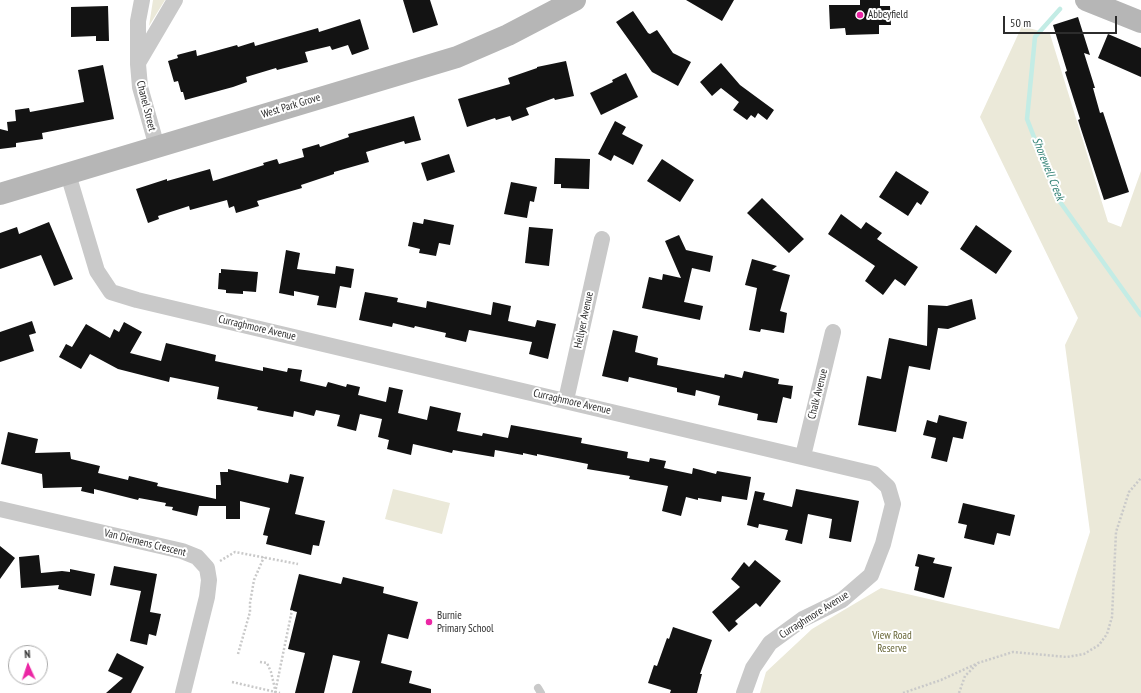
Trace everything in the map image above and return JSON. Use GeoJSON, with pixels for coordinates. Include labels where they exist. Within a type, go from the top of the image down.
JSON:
{"type":"FeatureCollection","features":[{"type":"Feature","properties":{"kind":"main road","name":"West Park Grove"},"geometry":{"type":"LineString","coordinates":[[0,194],[457,57],[508,36],[575,0]]}},
{"type":"Feature","properties":{"kind":"main road"},"geometry":{"type":"LineString","coordinates":[[1086,0],[1141,22]]}},
{"type":"Feature","properties":{"kind":"street","name":"Chanel Street"},"geometry":{"type":"LineString","coordinates":[[142,0],[138,21],[138,64],[140,87],[157,147]]}},
{"type":"Feature","properties":{"kind":"street"},"geometry":{"type":"LineString","coordinates":[[138,64],[175,0]]}},
{"type":"Feature","properties":{"kind":"street","name":"Curraghmore Avenue"},"geometry":{"type":"LineString","coordinates":[[68,174],[96,271],[111,292],[137,300],[566,400],[874,474],[888,487],[893,504],[884,544],[871,575],[842,600],[803,619],[770,644],[753,668],[744,693]]}},
{"type":"Feature","properties":{"kind":"street","name":"Hellyer Avenue"},"geometry":{"type":"LineString","coordinates":[[566,400],[602,239]]}},
{"type":"Feature","properties":{"kind":"street","name":"Chalk Avenue"},"geometry":{"type":"LineString","coordinates":[[802,456],[833,332]]}},
{"type":"Feature","properties":{"kind":"street","name":"Van Diemens Crescent"},"geometry":{"type":"LineString","coordinates":[[0,509],[182,551],[197,557],[207,568]]}},
{"type":"Feature","properties":{"kind":"street"},"geometry":{"type":"LineString","coordinates":[[183,693],[207,597],[209,580],[207,568]]}},
{"type":"Feature","properties":{"kind":"path"},"geometry":{"type":"LineString","coordinates":[[903,693],[941,680],[978,663],[1012,652],[1067,657],[1084,654],[1099,645],[1107,634],[1112,617],[1116,532],[1129,492],[1141,478]]}},
{"type":"Feature","properties":{"kind":"path"},"geometry":{"type":"LineString","coordinates":[[207,568],[235,552],[298,564]]}},
{"type":"Feature","properties":{"kind":"path"},"geometry":{"type":"LineString","coordinates":[[238,654],[250,612],[254,580],[264,557]]}},
{"type":"Feature","properties":{"kind":"path"},"geometry":{"type":"LineString","coordinates":[[275,692],[292,610]]}},
{"type":"Feature","properties":{"kind":"path"},"geometry":{"type":"LineString","coordinates":[[260,662],[267,663],[275,692]]}},
{"type":"Feature","properties":{"kind":"path"},"geometry":{"type":"LineString","coordinates":[[959,693],[965,676],[978,663]]}},
{"type":"Feature","properties":{"kind":"path"},"geometry":{"type":"LineString","coordinates":[[232,682],[280,693]]}},
{"type":"Feature","properties":{"kind":"green space"},"geometry":{"type":"Polygon","coordinates":[[[153,0],[165,0],[149,26],[153,0]]]}},
{"type":"Feature","properties":{"kind":"green space","name":"View Road Reserve"},"geometry":{"type":"Polygon","coordinates":[[[1022,26],[1050,34],[1108,222],[1121,227],[1141,171],[1141,693],[760,693],[766,672],[812,629],[881,588],[1059,629],[1090,532],[1065,345],[1078,318],[980,117],[1022,26]]]}},
{"type":"Feature","properties":{"kind":"green space"},"geometry":{"type":"Polygon","coordinates":[[[393,489],[450,503],[442,534],[385,519],[393,489]]]}},
{"type":"Feature","properties":{"kind":"building"},"geometry":{"type":"Polygon","coordinates":[[[403,0],[430,0],[438,25],[413,33],[403,0]]]}},
{"type":"Feature","properties":{"kind":"building"},"geometry":{"type":"Polygon","coordinates":[[[686,0],[734,0],[722,21],[686,0]]]}},
{"type":"Feature","properties":{"kind":"building","name":"Abbeyfield"},"geometry":{"type":"Polygon","coordinates":[[[860,0],[880,0],[880,6],[890,6],[891,25],[879,25],[879,34],[846,35],[845,28],[830,29],[829,5],[860,5],[860,0]]]}},
{"type":"Feature","properties":{"kind":"building"},"geometry":{"type":"Polygon","coordinates":[[[108,6],[109,41],[96,41],[96,36],[71,37],[71,7],[108,6]]]}},
{"type":"Feature","properties":{"kind":"building"},"geometry":{"type":"Polygon","coordinates":[[[633,11],[648,33],[650,34],[657,30],[673,53],[691,62],[678,86],[652,72],[616,22],[633,11]]]}},
{"type":"Feature","properties":{"kind":"building"},"geometry":{"type":"Polygon","coordinates":[[[1078,17],[1090,55],[1084,53],[1095,88],[1093,88],[1100,113],[1103,112],[1129,192],[1104,200],[1078,120],[1080,119],[1065,72],[1067,71],[1053,25],[1078,17]]]}},
{"type":"Feature","properties":{"kind":"building"},"geometry":{"type":"Polygon","coordinates":[[[360,19],[369,49],[352,55],[348,45],[332,50],[330,46],[305,52],[308,62],[277,70],[276,68],[246,77],[247,82],[185,100],[178,81],[174,82],[168,61],[178,58],[177,55],[196,50],[197,56],[254,42],[255,46],[318,28],[319,32],[360,19]]]}},
{"type":"Feature","properties":{"kind":"building"},"geometry":{"type":"Polygon","coordinates":[[[1108,34],[1141,48],[1141,77],[1098,58],[1108,34]]]}},
{"type":"Feature","properties":{"kind":"building"},"geometry":{"type":"Polygon","coordinates":[[[566,61],[574,96],[555,100],[554,98],[526,108],[529,115],[512,121],[510,116],[496,120],[495,118],[467,127],[458,99],[510,84],[508,78],[537,67],[566,61]]]}},
{"type":"Feature","properties":{"kind":"building"},"geometry":{"type":"Polygon","coordinates":[[[721,63],[740,85],[774,110],[767,120],[758,113],[755,118],[751,115],[747,120],[733,110],[739,102],[721,88],[712,96],[700,82],[721,63]]]}},
{"type":"Feature","properties":{"kind":"building"},"geometry":{"type":"Polygon","coordinates":[[[103,65],[114,119],[42,133],[43,139],[16,143],[16,147],[0,149],[0,129],[8,131],[7,122],[16,121],[15,110],[29,108],[30,112],[84,102],[78,70],[103,65]]]}},
{"type":"Feature","properties":{"kind":"building"},"geometry":{"type":"Polygon","coordinates":[[[626,73],[638,97],[601,115],[590,93],[613,82],[612,80],[626,73]]]}},
{"type":"Feature","properties":{"kind":"building"},"geometry":{"type":"Polygon","coordinates":[[[414,116],[421,140],[405,144],[404,141],[366,152],[369,162],[334,172],[334,174],[301,185],[302,188],[257,201],[259,206],[236,213],[234,206],[229,208],[227,200],[190,210],[189,206],[158,216],[159,219],[148,223],[136,189],[167,179],[167,181],[210,169],[213,181],[264,165],[263,163],[277,159],[279,164],[304,157],[302,149],[319,144],[320,147],[349,137],[348,134],[414,116]]]}},
{"type":"Feature","properties":{"kind":"building"},"geometry":{"type":"Polygon","coordinates":[[[615,121],[626,127],[622,134],[643,145],[633,165],[614,155],[611,161],[598,154],[615,121]]]}},
{"type":"Feature","properties":{"kind":"building"},"geometry":{"type":"Polygon","coordinates":[[[449,154],[455,172],[427,181],[421,163],[449,154]]]}},
{"type":"Feature","properties":{"kind":"building"},"geometry":{"type":"Polygon","coordinates":[[[555,158],[590,159],[589,189],[561,188],[561,184],[554,184],[555,158]]]}},
{"type":"Feature","properties":{"kind":"building"},"geometry":{"type":"Polygon","coordinates":[[[662,159],[694,180],[680,202],[647,181],[662,159]]]}},
{"type":"Feature","properties":{"kind":"building"},"geometry":{"type":"Polygon","coordinates":[[[896,171],[929,192],[921,205],[917,202],[908,216],[879,197],[896,171]]]}},
{"type":"Feature","properties":{"kind":"building"},"geometry":{"type":"Polygon","coordinates":[[[511,182],[537,187],[534,202],[530,201],[527,218],[504,214],[511,182]]]}},
{"type":"Feature","properties":{"kind":"building"},"geometry":{"type":"Polygon","coordinates":[[[762,198],[804,239],[789,253],[747,213],[762,198]]]}},
{"type":"Feature","properties":{"kind":"building"},"geometry":{"type":"Polygon","coordinates":[[[841,214],[861,229],[866,222],[882,233],[877,239],[918,267],[905,286],[895,279],[883,295],[865,281],[875,266],[828,234],[841,214]]]}},
{"type":"Feature","properties":{"kind":"building"},"geometry":{"type":"Polygon","coordinates":[[[424,219],[454,225],[450,245],[439,243],[436,256],[419,253],[420,249],[408,246],[413,222],[423,224],[424,219]]]}},
{"type":"Feature","properties":{"kind":"building"},"geometry":{"type":"Polygon","coordinates":[[[49,222],[73,279],[54,286],[41,255],[0,269],[0,233],[17,227],[19,234],[49,222]]]}},
{"type":"Feature","properties":{"kind":"building"},"geometry":{"type":"Polygon","coordinates":[[[976,225],[1012,251],[996,274],[960,249],[976,225]]]}},
{"type":"Feature","properties":{"kind":"building"},"geometry":{"type":"Polygon","coordinates":[[[529,227],[553,229],[549,266],[525,263],[529,227]]]}},
{"type":"Feature","properties":{"kind":"building"},"geometry":{"type":"Polygon","coordinates":[[[679,235],[686,250],[713,256],[710,272],[692,268],[684,302],[703,306],[700,320],[642,308],[649,277],[662,280],[663,274],[681,278],[665,241],[679,235]]]}},
{"type":"Feature","properties":{"kind":"building"},"geometry":{"type":"Polygon","coordinates":[[[286,250],[300,253],[297,269],[335,274],[336,266],[354,269],[351,288],[340,286],[336,308],[317,305],[319,296],[294,291],[294,296],[279,293],[286,250]]]}},
{"type":"Feature","properties":{"kind":"building"},"geometry":{"type":"Polygon","coordinates":[[[752,259],[777,266],[772,270],[790,275],[780,311],[787,313],[784,333],[761,329],[760,332],[749,330],[757,288],[745,285],[752,259]]]}},
{"type":"Feature","properties":{"kind":"building"},"geometry":{"type":"Polygon","coordinates":[[[221,269],[258,272],[256,292],[243,291],[243,294],[226,293],[226,290],[218,289],[219,273],[221,273],[221,269]]]}},
{"type":"Feature","properties":{"kind":"building"},"geometry":{"type":"Polygon","coordinates":[[[365,292],[398,298],[397,302],[426,308],[427,301],[491,315],[493,302],[511,306],[508,321],[535,327],[537,320],[556,324],[548,359],[529,354],[532,342],[469,330],[466,342],[445,337],[446,333],[415,326],[414,328],[393,323],[392,327],[359,320],[365,292]]]}},
{"type":"Feature","properties":{"kind":"building"},"geometry":{"type":"Polygon","coordinates":[[[972,299],[976,319],[948,329],[938,328],[930,370],[909,366],[896,432],[858,425],[867,376],[881,379],[889,338],[927,346],[928,305],[947,306],[972,299]]]}},
{"type":"Feature","properties":{"kind":"building"},"geometry":{"type":"Polygon","coordinates":[[[32,321],[36,333],[29,335],[34,351],[0,362],[0,332],[32,321]]]}},
{"type":"Feature","properties":{"kind":"building"},"geometry":{"type":"Polygon","coordinates":[[[124,322],[142,332],[130,353],[161,361],[166,343],[216,355],[215,361],[263,371],[263,367],[287,372],[288,368],[302,370],[300,381],[326,387],[328,382],[346,387],[347,384],[360,387],[358,395],[386,402],[389,387],[403,390],[398,413],[427,420],[430,406],[461,413],[457,431],[482,436],[483,433],[508,438],[511,425],[582,438],[581,443],[628,452],[627,458],[649,462],[650,458],[666,461],[664,468],[692,474],[693,468],[716,474],[717,471],[751,477],[747,500],[722,496],[721,502],[698,498],[698,500],[686,497],[681,516],[662,511],[668,486],[629,479],[630,476],[587,469],[588,464],[537,454],[537,456],[523,453],[523,455],[495,450],[494,457],[453,450],[452,453],[413,444],[411,455],[387,449],[389,440],[378,437],[382,419],[360,414],[356,431],[337,426],[340,415],[316,410],[314,416],[294,411],[293,417],[257,410],[258,407],[217,399],[219,387],[170,377],[169,382],[118,369],[90,354],[81,369],[59,357],[66,344],[72,347],[86,324],[110,338],[114,329],[119,332],[124,322]]]}},
{"type":"Feature","properties":{"kind":"building"},"geometry":{"type":"Polygon","coordinates":[[[613,330],[638,336],[635,352],[658,358],[657,365],[724,378],[725,374],[742,378],[744,371],[779,379],[778,384],[793,386],[791,399],[783,397],[777,423],[757,420],[758,414],[718,405],[720,396],[696,390],[695,396],[677,392],[677,388],[629,377],[628,382],[602,376],[613,330]]]}},
{"type":"Feature","properties":{"kind":"building"},"geometry":{"type":"Polygon","coordinates":[[[939,415],[967,422],[963,439],[953,437],[947,462],[931,458],[936,438],[923,435],[927,420],[937,423],[939,415]]]}},
{"type":"Feature","properties":{"kind":"building"},"geometry":{"type":"Polygon","coordinates":[[[8,432],[38,439],[35,453],[70,452],[71,459],[100,466],[98,473],[128,480],[129,476],[158,483],[157,486],[216,499],[216,485],[221,485],[220,472],[228,472],[228,469],[288,483],[290,474],[304,477],[295,514],[325,521],[319,546],[313,545],[311,555],[266,544],[268,536],[263,535],[270,508],[240,501],[240,519],[226,519],[226,506],[199,506],[197,516],[172,510],[173,507],[165,506],[166,503],[139,498],[138,500],[94,489],[94,494],[81,491],[82,487],[43,488],[42,474],[1,464],[8,432]]]}},
{"type":"Feature","properties":{"kind":"building"},"geometry":{"type":"Polygon","coordinates":[[[796,489],[859,501],[851,542],[829,538],[832,519],[808,514],[802,544],[785,540],[788,530],[759,524],[758,528],[747,525],[755,491],[765,493],[763,500],[792,507],[796,489]]]}},
{"type":"Feature","properties":{"kind":"building"},"geometry":{"type":"Polygon","coordinates":[[[963,503],[1015,515],[1010,536],[997,533],[994,545],[964,538],[967,525],[958,523],[963,503]]]}},
{"type":"Feature","properties":{"kind":"building"},"geometry":{"type":"Polygon","coordinates":[[[0,546],[15,558],[0,579],[0,546]]]}},
{"type":"Feature","properties":{"kind":"building"},"geometry":{"type":"Polygon","coordinates":[[[918,554],[935,558],[933,563],[952,567],[944,598],[914,590],[919,567],[915,566],[918,554]]]}},
{"type":"Feature","properties":{"kind":"building"},"geometry":{"type":"Polygon","coordinates":[[[39,555],[41,573],[62,571],[70,572],[70,569],[95,574],[91,596],[58,589],[59,585],[21,588],[19,557],[39,555]]]}},
{"type":"Feature","properties":{"kind":"building"},"geometry":{"type":"Polygon","coordinates":[[[755,560],[781,581],[760,607],[756,603],[735,621],[738,624],[729,632],[712,612],[740,587],[731,579],[744,562],[749,567],[755,560]]]}},
{"type":"Feature","properties":{"kind":"building"},"geometry":{"type":"Polygon","coordinates":[[[114,566],[157,574],[150,612],[161,614],[156,636],[149,634],[147,645],[130,641],[141,591],[110,585],[114,566]]]}},
{"type":"Feature","properties":{"kind":"building"},"geometry":{"type":"Polygon","coordinates":[[[299,574],[341,584],[343,577],[384,587],[383,593],[418,602],[408,639],[388,634],[381,663],[412,671],[409,683],[431,689],[431,693],[352,693],[360,661],[333,655],[324,693],[295,693],[305,653],[288,649],[297,612],[290,610],[299,574]]]}},
{"type":"Feature","properties":{"kind":"building"},"geometry":{"type":"Polygon","coordinates":[[[673,627],[712,640],[700,674],[702,674],[697,693],[670,693],[671,690],[648,683],[654,665],[657,666],[667,638],[669,639],[673,627]]]}},
{"type":"Feature","properties":{"kind":"building"},"geometry":{"type":"Polygon","coordinates":[[[117,653],[144,667],[131,693],[106,693],[123,678],[108,671],[117,653]]]}},
{"type":"Feature","properties":{"kind":"waterway","name":"Shorewell Creek"},"geometry":{"type":"LineString","coordinates":[[1060,9],[1035,37],[1027,119],[1058,199],[1141,315]]}},
{"type":"Feature","properties":{"kind":"place","name":"Abbeyfield"},"geometry":{"type":"Point","coordinates":[860,15]}},
{"type":"Feature","properties":{"kind":"place","name":"Burnie Primary School"},"geometry":{"type":"Point","coordinates":[429,622]}}]}
